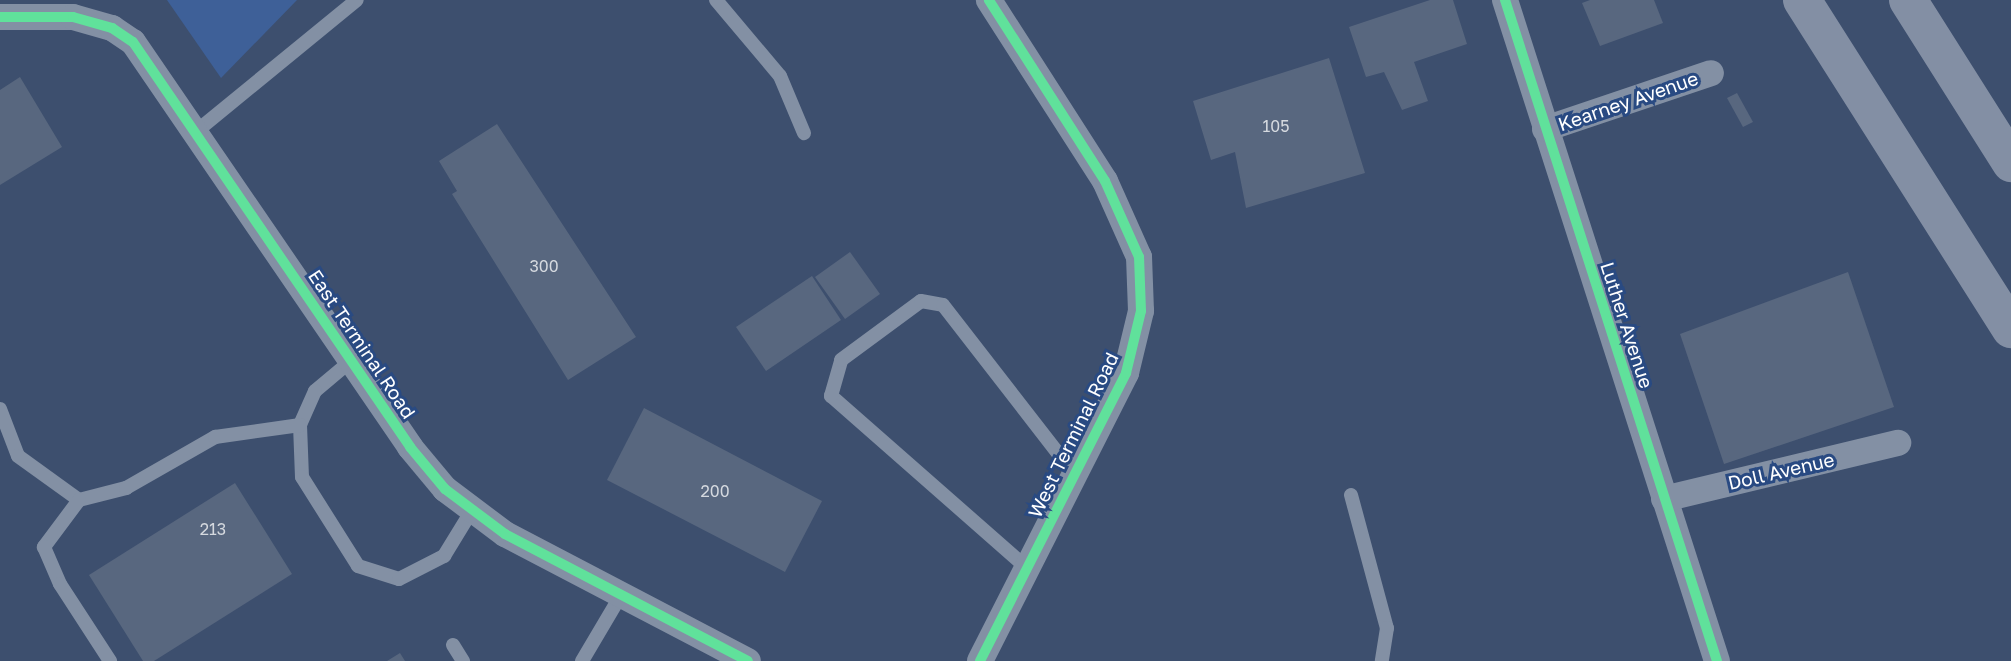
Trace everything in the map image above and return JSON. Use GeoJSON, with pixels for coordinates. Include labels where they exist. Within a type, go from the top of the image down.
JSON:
{"type":"FeatureCollection","features":[{"type":"Feature","properties":{"kind":"highway"},"geometry":{"type":"LineString","coordinates":[[1802,0],[2011,329]]}},
{"type":"Feature","properties":{"kind":"highway"},"geometry":{"type":"LineString","coordinates":[[1908,0],[2011,163]]}},
{"type":"Feature","properties":{"kind":"street","name":"West Terminal Road"},"geometry":{"type":"LineString","coordinates":[[980,661],[1126,373],[1140,327],[1139,257],[1105,181],[990,0]]}},
{"type":"Feature","properties":{"kind":"street","name":"Luther Avenue"},"geometry":{"type":"LineString","coordinates":[[1505,0],[1717,661]]}},
{"type":"Feature","properties":{"kind":"street","name":"East Terminal Road"},"geometry":{"type":"LineString","coordinates":[[0,18],[74,17],[112,28],[162,77],[410,447],[471,512],[748,661]]}},
{"type":"Feature","properties":{"kind":"street","name":"Kearney Avenue"},"geometry":{"type":"LineString","coordinates":[[1545,129],[1711,73]]}},
{"type":"Feature","properties":{"kind":"street","name":"Doll Avenue"},"geometry":{"type":"LineString","coordinates":[[1664,499],[1898,443]]}},
{"type":"Feature","properties":{"kind":"lane"},"geometry":{"type":"LineString","coordinates":[[198,130],[357,0]]}},
{"type":"Feature","properties":{"kind":"lane"},"geometry":{"type":"LineString","coordinates":[[716,0],[780,76],[804,133]]}},
{"type":"Feature","properties":{"kind":"lane"},"geometry":{"type":"LineString","coordinates":[[1027,568],[831,397],[841,360],[921,301],[943,304],[1074,474]]}},
{"type":"Feature","properties":{"kind":"lane"},"geometry":{"type":"LineString","coordinates":[[352,360],[315,391],[300,425],[302,477],[358,566],[399,579],[444,556],[471,512]]}},
{"type":"Feature","properties":{"kind":"lane"},"geometry":{"type":"LineString","coordinates":[[0,409],[18,456],[79,500]]}},
{"type":"Feature","properties":{"kind":"lane"},"geometry":{"type":"LineString","coordinates":[[110,661],[60,584],[44,547],[79,500],[126,488],[215,438],[300,425]]}},
{"type":"Feature","properties":{"kind":"lane"},"geometry":{"type":"LineString","coordinates":[[1351,495],[1387,628],[1382,661]]}},
{"type":"Feature","properties":{"kind":"lane"},"geometry":{"type":"LineString","coordinates":[[582,661],[621,595]]}},
{"type":"Feature","properties":{"kind":"lane"},"geometry":{"type":"LineString","coordinates":[[453,645],[463,661]]}},
{"type":"Feature","properties":{"kind":"shaded area"},"geometry":{"type":"Polygon","coordinates":[[[167,0],[297,0],[221,78],[167,0]]]}},
{"type":"Feature","properties":{"kind":"building"},"geometry":{"type":"Polygon","coordinates":[[[1430,0],[1453,0],[1467,44],[1414,62],[1428,101],[1402,110],[1384,72],[1366,77],[1349,27],[1430,0]]]}},
{"type":"Feature","properties":{"kind":"building"},"geometry":{"type":"Polygon","coordinates":[[[1590,0],[1654,0],[1663,23],[1600,46],[1582,3],[1590,0]]]}},
{"type":"Feature","properties":{"kind":"building"},"geometry":{"type":"Polygon","coordinates":[[[1329,58],[1365,173],[1246,208],[1235,152],[1211,160],[1193,101],[1329,58]]]}},
{"type":"Feature","properties":{"kind":"building"},"geometry":{"type":"Polygon","coordinates":[[[20,77],[62,147],[0,185],[0,90],[20,77]]]}},
{"type":"Feature","properties":{"kind":"building"},"geometry":{"type":"Polygon","coordinates":[[[1737,93],[1753,122],[1743,127],[1727,98],[1737,93]]]}},
{"type":"Feature","properties":{"kind":"building"},"geometry":{"type":"Polygon","coordinates":[[[497,124],[636,337],[568,380],[452,194],[457,191],[439,161],[497,124]]]}},
{"type":"Feature","properties":{"kind":"building"},"geometry":{"type":"Polygon","coordinates":[[[850,252],[880,294],[845,319],[815,277],[850,252]]]}},
{"type":"Feature","properties":{"kind":"building"},"geometry":{"type":"Polygon","coordinates":[[[1848,272],[1894,407],[1724,464],[1680,334],[1848,272]]]}},
{"type":"Feature","properties":{"kind":"building"},"geometry":{"type":"Polygon","coordinates":[[[812,276],[841,320],[766,371],[736,327],[812,276]]]}},
{"type":"Feature","properties":{"kind":"building"},"geometry":{"type":"Polygon","coordinates":[[[644,408],[822,501],[785,572],[607,480],[644,408]]]}},
{"type":"Feature","properties":{"kind":"building"},"geometry":{"type":"Polygon","coordinates":[[[235,483],[292,574],[154,661],[143,661],[89,575],[235,483]]]}},
{"type":"Feature","properties":{"kind":"building"},"geometry":{"type":"Polygon","coordinates":[[[400,653],[405,661],[387,661],[400,653]]]}},
{"type":"Feature","properties":{"kind":"cycle path"},"geometry":{"type":"LineString","coordinates":[[980,661],[1126,373],[1141,311],[1139,257],[1105,181],[989,0]]}},
{"type":"Feature","properties":{"kind":"cycle path"},"geometry":{"type":"LineString","coordinates":[[1505,0],[1717,661]]}},
{"type":"Feature","properties":{"kind":"cycle path"},"geometry":{"type":"LineString","coordinates":[[0,17],[73,17],[112,28],[133,42],[410,447],[445,489],[505,534],[748,661]]}}]}
